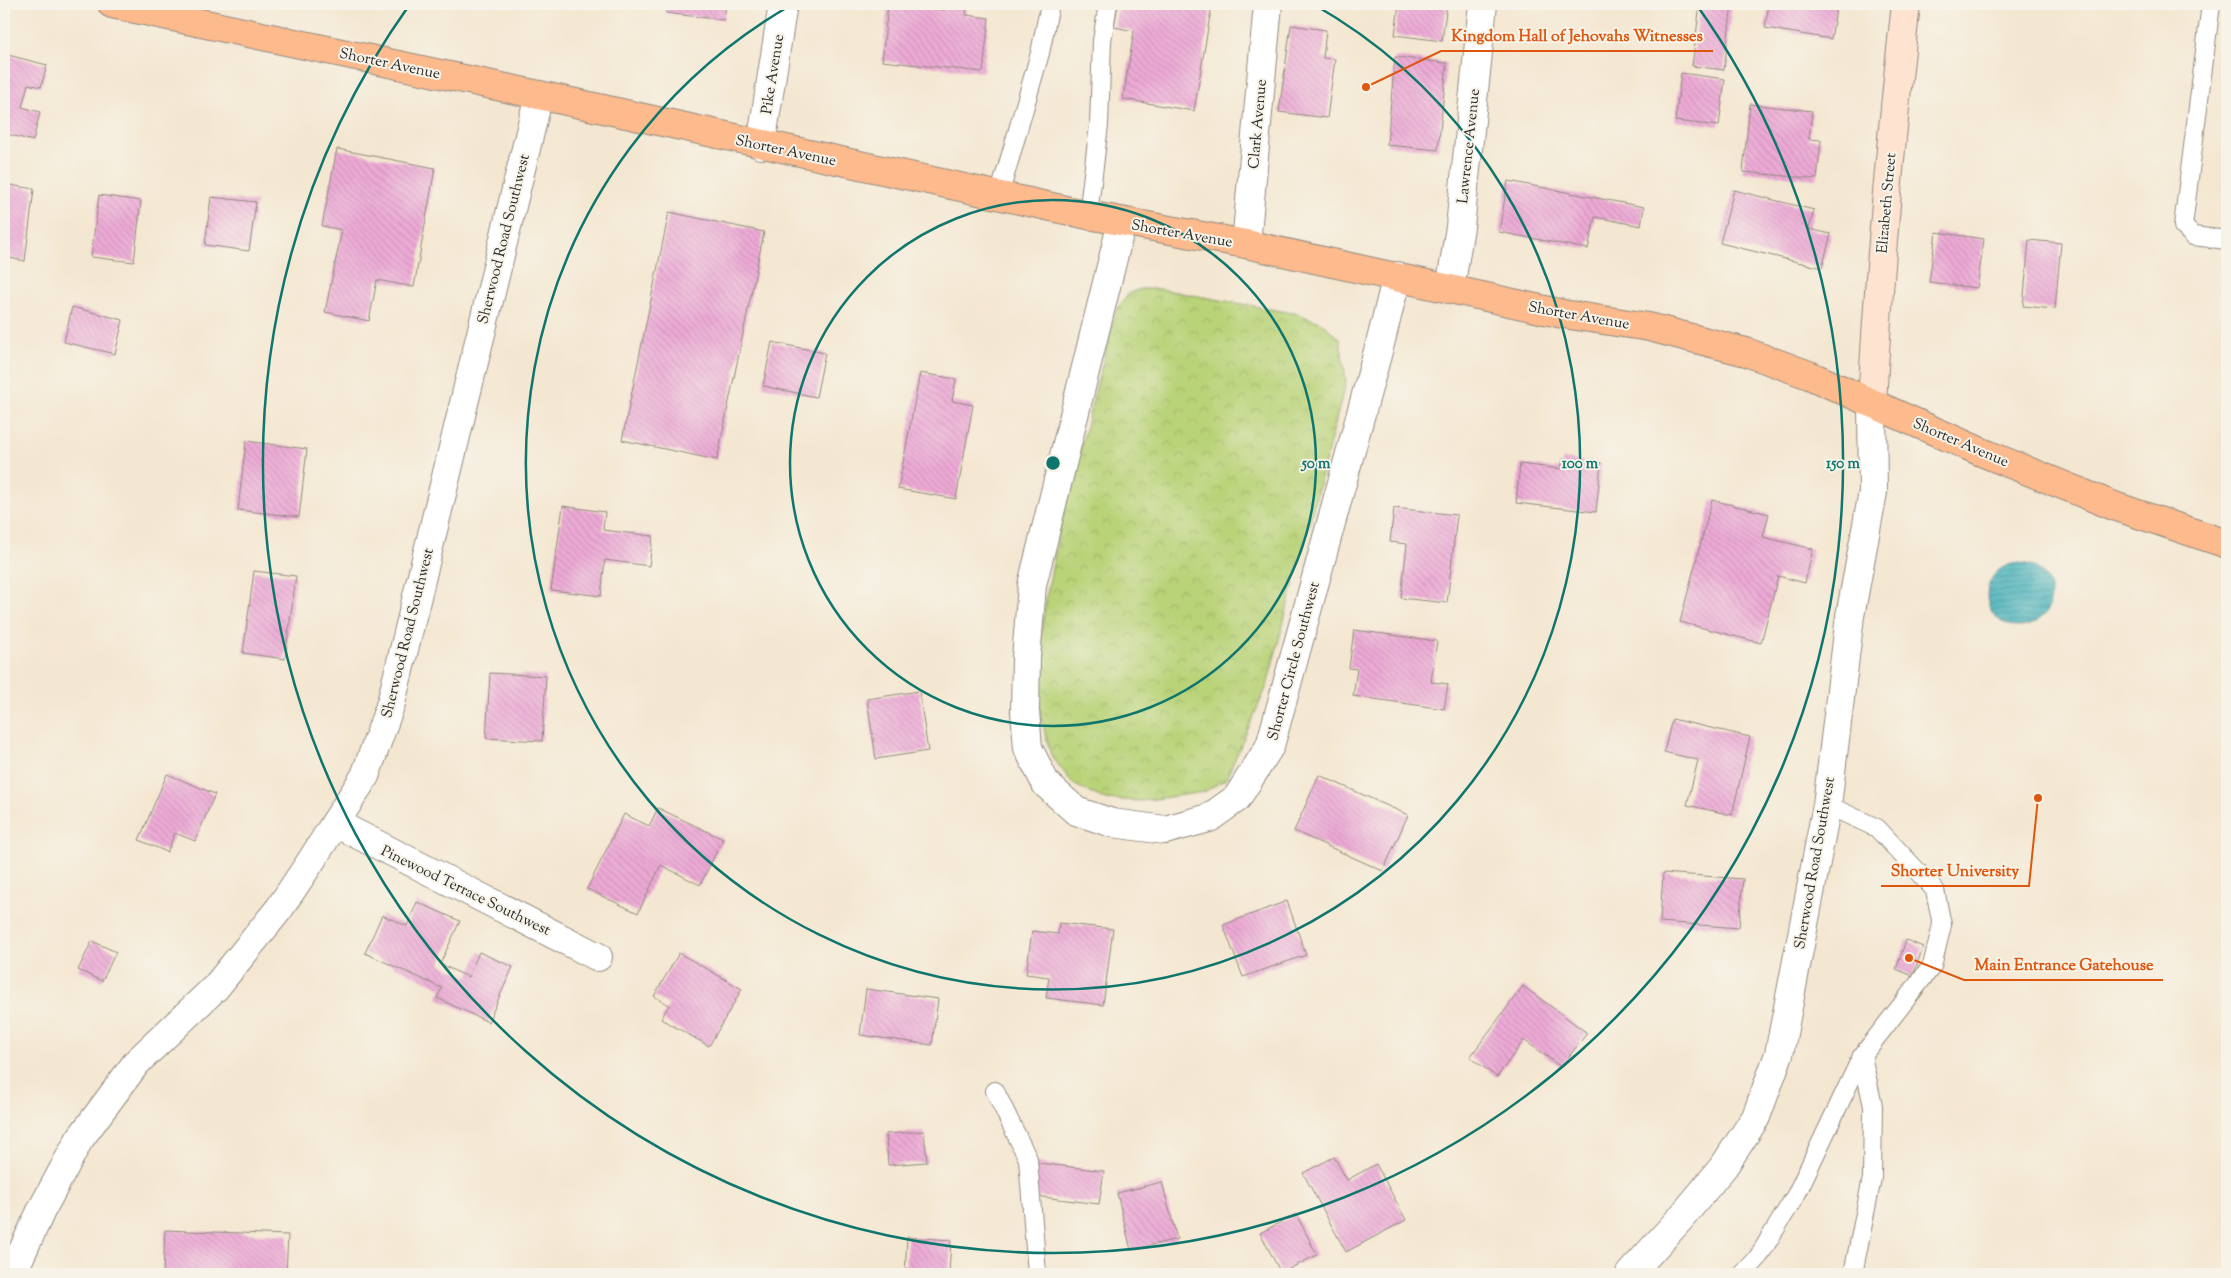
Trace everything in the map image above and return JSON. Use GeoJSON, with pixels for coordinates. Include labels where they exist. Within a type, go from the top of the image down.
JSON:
{"type":"FeatureCollection","features":[{"type":"Feature","properties":{"kind":"main road","name":"Shorter Avenue"},"geometry":{"type":"LineString","coordinates":[[112,4],[160,9],[539,95],[1088,215],[1246,244],[1563,314],[1649,327],[1746,352],[1809,375],[1872,404],[2114,506],[2227,544]]}},
{"type":"Feature","properties":{"kind":"street","name":"Pike Avenue"},"geometry":{"type":"LineString","coordinates":[[761,144],[783,4]]}},
{"type":"Feature","properties":{"kind":"street","name":"Clark Avenue"},"geometry":{"type":"LineString","coordinates":[[1246,244],[1268,4]]}},
{"type":"Feature","properties":{"kind":"street","name":"Lawrence Avenue"},"geometry":{"type":"LineString","coordinates":[[1450,289],[1460,227],[1483,4]]}},
{"type":"Feature","properties":{"kind":"street","name":"Elizabeth Street"},"geometry":{"type":"LineString","coordinates":[[1872,404],[1892,128],[1906,4]]}},
{"type":"Feature","properties":{"kind":"street","name":"Sherwood Road Southwest"},"geometry":{"type":"LineString","coordinates":[[12,1274],[41,1211],[79,1140],[137,1062],[216,987],[279,909],[365,776],[392,704],[539,95]]}},
{"type":"Feature","properties":{"kind":"street","name":"Shorter Circle Southwest"},"geometry":{"type":"LineString","coordinates":[[1122,222],[1032,585],[1025,702],[1028,748],[1046,784],[1076,811],[1112,824],[1164,830],[1209,818],[1237,798],[1270,746],[1397,276]]}},
{"type":"Feature","properties":{"kind":"street","name":"Sherwood Road Southwest"},"geometry":{"type":"LineString","coordinates":[[1630,1274],[1680,1219],[1724,1166],[1756,1117],[1779,1054],[1827,805],[1850,616],[1873,492],[1872,404]]}},
{"type":"Feature","properties":{"kind":"street","name":"Pinewood Terrace Southwest"},"geometry":{"type":"LineString","coordinates":[[335,823],[598,957]]}},
{"type":"Feature","properties":{"kind":"lane"},"geometry":{"type":"LineString","coordinates":[[999,196],[1040,53],[1050,4]]}},
{"type":"Feature","properties":{"kind":"lane"},"geometry":{"type":"LineString","coordinates":[[1088,215],[1099,125],[1102,41],[1108,4]]}},
{"type":"Feature","properties":{"kind":"lane"},"geometry":{"type":"LineString","coordinates":[[2211,4],[2183,226],[2194,236],[2227,240]]}},
{"type":"Feature","properties":{"kind":"lane"},"geometry":{"type":"LineString","coordinates":[[1743,1274],[1757,1259],[1796,1195],[1862,1056],[1932,966],[1942,925],[1935,890],[1877,828],[1827,805]]}},
{"type":"Feature","properties":{"kind":"lane"},"geometry":{"type":"LineString","coordinates":[[1852,1274],[1872,1178],[1873,1106],[1862,1056]]}},
{"type":"Feature","properties":{"kind":"lane"},"geometry":{"type":"LineString","coordinates":[[995,1091],[1028,1159],[1037,1274]]}},
{"type":"Feature","properties":{"kind":"green space"},"geometry":{"type":"Polygon","coordinates":[[[1141,289],[1159,289],[1298,314],[1322,323],[1340,339],[1346,381],[1267,686],[1226,779],[1204,792],[1141,801],[1104,799],[1073,784],[1051,755],[1041,718],[1036,674],[1046,599],[1060,527],[1116,311],[1129,293],[1141,289]]]}},
{"type":"Feature","properties":{"kind":"water"},"geometry":{"type":"Polygon","coordinates":[[[2013,563],[2025,563],[2042,572],[2049,583],[2051,595],[2049,607],[2042,618],[2025,627],[2013,627],[2001,622],[1992,613],[1987,601],[1987,589],[1992,577],[2001,568],[2013,563]]]}},
{"type":"Feature","properties":{"kind":"building"},"geometry":{"type":"Polygon","coordinates":[[[667,4],[726,4],[724,20],[666,13],[667,4]]]}},
{"type":"Feature","properties":{"kind":"building"},"geometry":{"type":"Polygon","coordinates":[[[888,4],[945,10],[946,4],[967,4],[966,15],[989,18],[983,72],[882,61],[888,4]]]}},
{"type":"Feature","properties":{"kind":"building"},"geometry":{"type":"Polygon","coordinates":[[[1118,4],[1212,4],[1194,111],[1123,99],[1134,31],[1114,27],[1118,4]]]}},
{"type":"Feature","properties":{"kind":"building"},"geometry":{"type":"Polygon","coordinates":[[[1399,4],[1447,4],[1442,41],[1395,35],[1399,4]]]}},
{"type":"Feature","properties":{"kind":"building"},"geometry":{"type":"Polygon","coordinates":[[[1700,4],[1732,4],[1724,70],[1692,66],[1700,4]]]}},
{"type":"Feature","properties":{"kind":"building"},"geometry":{"type":"Polygon","coordinates":[[[1769,4],[1837,4],[1831,39],[1765,28],[1769,4]]]}},
{"type":"Feature","properties":{"kind":"building"},"geometry":{"type":"Polygon","coordinates":[[[1291,25],[1326,30],[1323,58],[1335,59],[1327,118],[1279,112],[1291,25]]]}},
{"type":"Feature","properties":{"kind":"building"},"geometry":{"type":"Polygon","coordinates":[[[4,54],[47,65],[41,87],[28,84],[22,107],[40,112],[33,141],[4,133],[4,54]]]}},
{"type":"Feature","properties":{"kind":"building"},"geometry":{"type":"Polygon","coordinates":[[[1395,57],[1447,63],[1438,150],[1387,145],[1395,57]]]}},
{"type":"Feature","properties":{"kind":"building"},"geometry":{"type":"Polygon","coordinates":[[[1681,73],[1725,79],[1719,126],[1675,121],[1681,73]]]}},
{"type":"Feature","properties":{"kind":"building"},"geometry":{"type":"Polygon","coordinates":[[[1750,104],[1812,111],[1809,139],[1821,140],[1817,179],[1743,172],[1750,104]]]}},
{"type":"Feature","properties":{"kind":"building"},"geometry":{"type":"Polygon","coordinates":[[[337,149],[435,168],[414,287],[377,280],[369,321],[325,312],[342,230],[322,226],[337,149]]]}},
{"type":"Feature","properties":{"kind":"building"},"geometry":{"type":"Polygon","coordinates":[[[1508,181],[1644,207],[1641,226],[1595,217],[1588,249],[1499,232],[1508,181]]]}},
{"type":"Feature","properties":{"kind":"building"},"geometry":{"type":"Polygon","coordinates":[[[4,184],[34,189],[25,261],[4,257],[4,184]]]}},
{"type":"Feature","properties":{"kind":"building"},"geometry":{"type":"Polygon","coordinates":[[[1734,190],[1814,210],[1809,229],[1831,234],[1822,268],[1720,243],[1734,190]]]}},
{"type":"Feature","properties":{"kind":"building"},"geometry":{"type":"Polygon","coordinates":[[[99,195],[141,201],[134,262],[91,257],[99,195]]]}},
{"type":"Feature","properties":{"kind":"building"},"geometry":{"type":"Polygon","coordinates":[[[211,197],[256,202],[249,251],[205,245],[211,197]]]}},
{"type":"Feature","properties":{"kind":"building"},"geometry":{"type":"Polygon","coordinates":[[[669,212],[764,232],[717,460],[622,440],[669,212]]]}},
{"type":"Feature","properties":{"kind":"building"},"geometry":{"type":"Polygon","coordinates":[[[1936,232],[1984,239],[1977,288],[1929,282],[1936,232]]]}},
{"type":"Feature","properties":{"kind":"building"},"geometry":{"type":"Polygon","coordinates":[[[2029,240],[2061,243],[2055,309],[2023,306],[2029,240]]]}},
{"type":"Feature","properties":{"kind":"building"},"geometry":{"type":"Polygon","coordinates":[[[4,295],[9,296],[5,324],[4,323],[4,295]]]}},
{"type":"Feature","properties":{"kind":"building"},"geometry":{"type":"Polygon","coordinates":[[[72,307],[123,320],[115,354],[64,342],[72,307]]]}},
{"type":"Feature","properties":{"kind":"building"},"geometry":{"type":"Polygon","coordinates":[[[772,342],[825,353],[816,397],[763,386],[772,342]]]}},
{"type":"Feature","properties":{"kind":"building"},"geometry":{"type":"Polygon","coordinates":[[[920,373],[956,379],[952,401],[973,405],[956,499],[898,489],[920,373]]]}},
{"type":"Feature","properties":{"kind":"building"},"geometry":{"type":"Polygon","coordinates":[[[246,441],[307,449],[299,517],[238,510],[246,441]]]}},
{"type":"Feature","properties":{"kind":"building"},"geometry":{"type":"Polygon","coordinates":[[[1563,459],[1601,463],[1596,512],[1516,503],[1520,464],[1561,469],[1563,459]]]}},
{"type":"Feature","properties":{"kind":"building"},"geometry":{"type":"Polygon","coordinates":[[[1712,500],[1769,514],[1763,537],[1813,549],[1805,583],[1778,576],[1761,643],[1680,622],[1712,500]]]}},
{"type":"Feature","properties":{"kind":"building"},"geometry":{"type":"Polygon","coordinates":[[[563,506],[605,512],[603,530],[653,536],[649,566],[605,560],[601,596],[551,590],[563,506]]]}},
{"type":"Feature","properties":{"kind":"building"},"geometry":{"type":"Polygon","coordinates":[[[1394,508],[1457,515],[1447,603],[1401,598],[1407,544],[1390,542],[1394,508]]]}},
{"type":"Feature","properties":{"kind":"building"},"geometry":{"type":"Polygon","coordinates":[[[254,571],[296,576],[285,659],[243,653],[254,571]]]}},
{"type":"Feature","properties":{"kind":"building"},"geometry":{"type":"Polygon","coordinates":[[[1354,630],[1437,641],[1431,682],[1448,684],[1444,709],[1353,696],[1357,669],[1349,668],[1354,630]]]}},
{"type":"Feature","properties":{"kind":"building"},"geometry":{"type":"Polygon","coordinates":[[[490,673],[546,676],[542,741],[486,738],[490,673]]]}},
{"type":"Feature","properties":{"kind":"building"},"geometry":{"type":"Polygon","coordinates":[[[919,691],[928,751],[876,759],[867,699],[919,691]]]}},
{"type":"Feature","properties":{"kind":"building"},"geometry":{"type":"Polygon","coordinates":[[[1672,719],[1750,737],[1732,815],[1687,805],[1698,760],[1664,752],[1672,719]]]}},
{"type":"Feature","properties":{"kind":"building"},"geometry":{"type":"Polygon","coordinates":[[[167,774],[215,794],[195,841],[175,833],[167,852],[139,840],[167,774]]]}},
{"type":"Feature","properties":{"kind":"building"},"geometry":{"type":"Polygon","coordinates":[[[1319,775],[1408,815],[1383,871],[1294,831],[1319,775]]]}},
{"type":"Feature","properties":{"kind":"building"},"geometry":{"type":"Polygon","coordinates":[[[658,808],[723,839],[700,885],[661,865],[638,913],[587,889],[624,814],[649,826],[658,808]]]}},
{"type":"Feature","properties":{"kind":"building"},"geometry":{"type":"Polygon","coordinates":[[[1663,873],[1743,879],[1739,928],[1660,922],[1663,873]]]}},
{"type":"Feature","properties":{"kind":"building"},"geometry":{"type":"Polygon","coordinates":[[[1287,901],[1306,955],[1243,977],[1223,925],[1287,901]]]}},
{"type":"Feature","properties":{"kind":"building"},"geometry":{"type":"Polygon","coordinates":[[[417,902],[460,921],[440,964],[468,977],[479,952],[513,967],[488,1022],[437,998],[442,988],[365,953],[382,915],[407,926],[417,902]]]}},
{"type":"Feature","properties":{"kind":"building"},"geometry":{"type":"Polygon","coordinates":[[[1059,923],[1113,929],[1103,1005],[1046,998],[1049,977],[1026,974],[1032,931],[1058,934],[1059,923]]]}},
{"type":"Feature","properties":{"kind":"building"},"geometry":{"type":"Polygon","coordinates":[[[1906,940],[1923,947],[1913,976],[1896,969],[1906,940]]]}},
{"type":"Feature","properties":{"kind":"building"},"geometry":{"type":"Polygon","coordinates":[[[92,941],[116,952],[102,981],[78,970],[92,941]]]}},
{"type":"Feature","properties":{"kind":"building"},"geometry":{"type":"Polygon","coordinates":[[[679,953],[742,989],[709,1046],[661,1019],[669,1005],[654,996],[679,953]]]}},
{"type":"Feature","properties":{"kind":"building"},"geometry":{"type":"Polygon","coordinates":[[[1523,986],[1587,1033],[1561,1067],[1524,1040],[1497,1077],[1470,1057],[1523,986]]]}},
{"type":"Feature","properties":{"kind":"building"},"geometry":{"type":"Polygon","coordinates":[[[866,989],[938,999],[932,1045],[860,1035],[866,989]]]}},
{"type":"Feature","properties":{"kind":"building"},"geometry":{"type":"Polygon","coordinates":[[[924,1131],[927,1162],[888,1165],[886,1134],[924,1131]]]}},
{"type":"Feature","properties":{"kind":"building"},"geometry":{"type":"Polygon","coordinates":[[[1334,1157],[1347,1180],[1376,1164],[1406,1220],[1346,1252],[1303,1173],[1334,1157]]]}},
{"type":"Feature","properties":{"kind":"building"},"geometry":{"type":"Polygon","coordinates":[[[1030,1162],[1104,1171],[1099,1204],[1026,1195],[1030,1162]]]}},
{"type":"Feature","properties":{"kind":"building"},"geometry":{"type":"Polygon","coordinates":[[[1162,1182],[1177,1239],[1131,1250],[1117,1193],[1162,1182]]]}},
{"type":"Feature","properties":{"kind":"building"},"geometry":{"type":"Polygon","coordinates":[[[1296,1214],[1317,1255],[1281,1273],[1260,1233],[1296,1214]]]}},
{"type":"Feature","properties":{"kind":"building"},"geometry":{"type":"Polygon","coordinates":[[[165,1230],[288,1235],[286,1274],[163,1274],[165,1230]]]}},
{"type":"Feature","properties":{"kind":"building"},"geometry":{"type":"Polygon","coordinates":[[[907,1237],[951,1240],[949,1274],[905,1274],[907,1237]]]}},
{"type":"Feature","properties":{"kind":"place","name":"Kingdom Hall of Jehovahs Witnesses"},"geometry":{"type":"Point","coordinates":[1366,87]}},
{"type":"Feature","properties":{"kind":"place","name":"Shorter University"},"geometry":{"type":"Point","coordinates":[2038,798]}},
{"type":"Feature","properties":{"kind":"place","name":"Main Entrance Gatehouse"},"geometry":{"type":"Point","coordinates":[1909,958]}}]}
